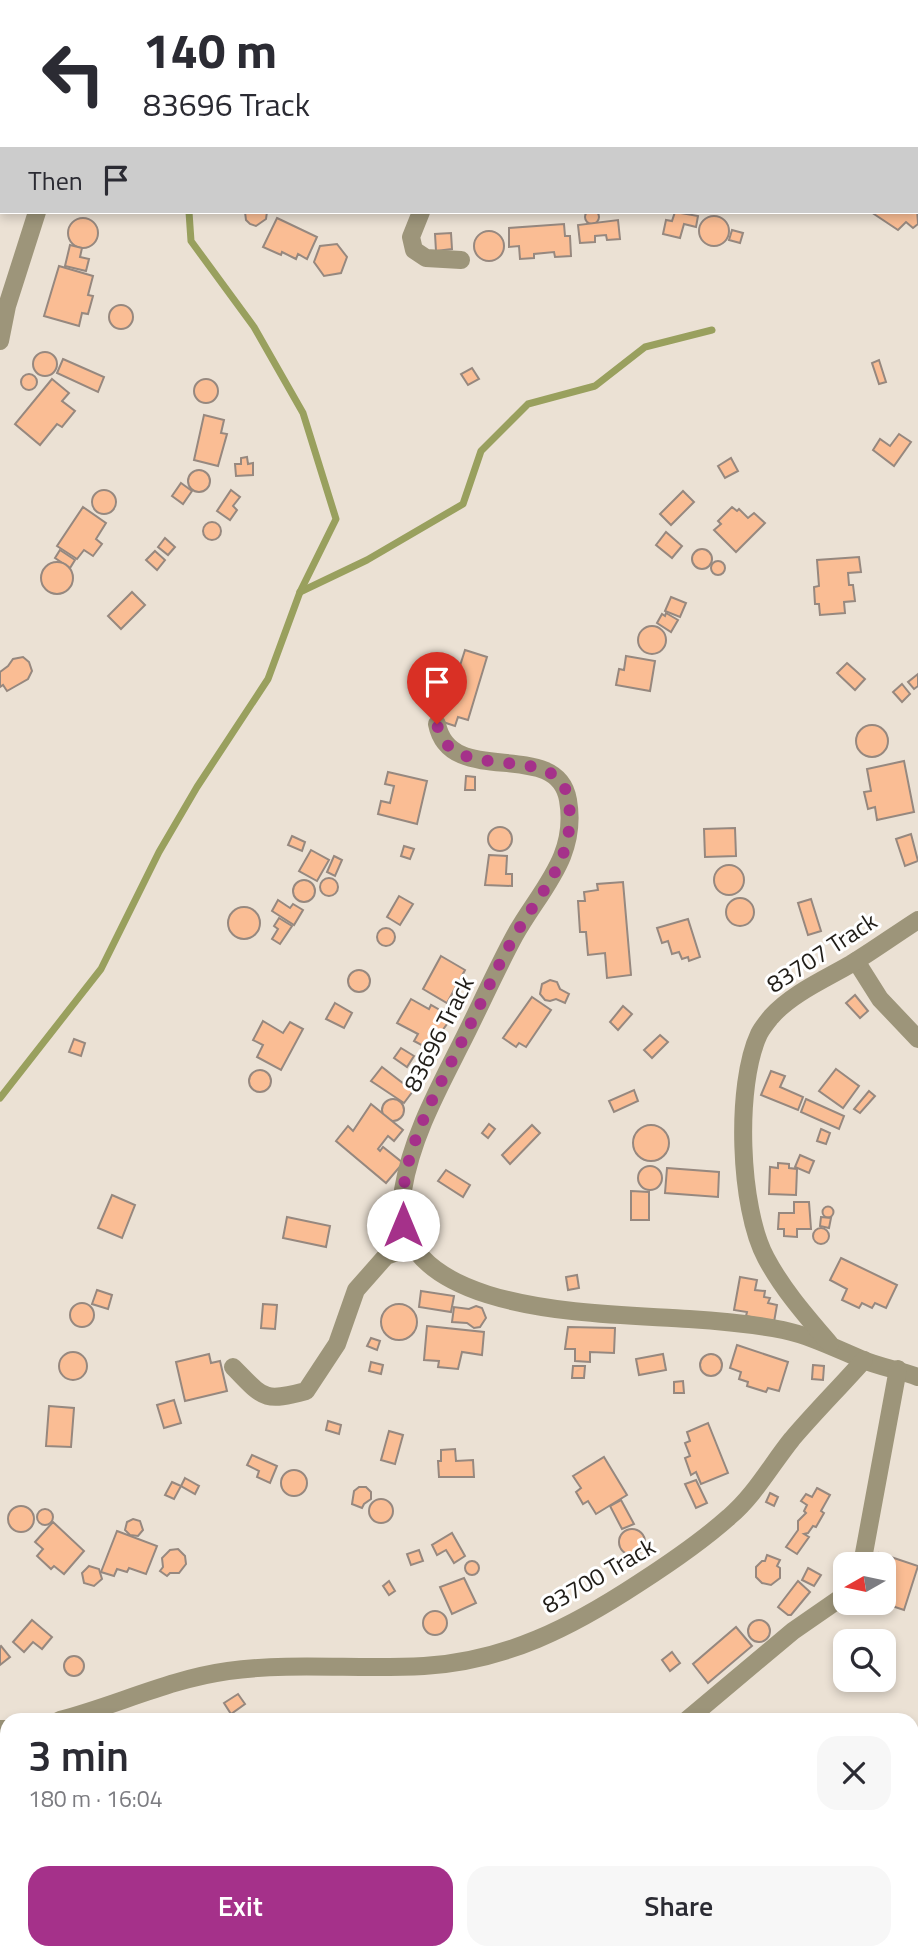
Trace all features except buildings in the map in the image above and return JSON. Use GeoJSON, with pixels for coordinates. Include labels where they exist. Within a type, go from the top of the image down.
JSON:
{"type":"FeatureCollection","features":[{"type":"Feature","properties":{"kind":"street"},"geometry":{"type":"LineString","coordinates":[[0,341],[7,306],[36,214]]}},
{"type":"Feature","properties":{"kind":"street"},"geometry":{"type":"LineString","coordinates":[[420,214],[411,237],[414,250],[426,258],[461,260]]}},
{"type":"Feature","properties":{"kind":"street","name":"83696 Track"},"geometry":{"type":"LineString","coordinates":[[437,724],[443,740],[451,749],[462,755],[537,767],[559,779],[568,800],[570,830],[567,848],[561,861],[516,933],[424,1119],[409,1161],[401,1206],[403,1225],[413,1246],[425,1261],[446,1275],[478,1292],[520,1304],[598,1314],[693,1319],[783,1330],[830,1344],[864,1360]]}},
{"type":"Feature","properties":{"kind":"street","name":"83707 Track"},"geometry":{"type":"LineString","coordinates":[[830,1344],[782,1284],[765,1257],[755,1228],[748,1199],[743,1149],[746,1087],[753,1049],[760,1032],[774,1013],[918,920]]}},
{"type":"Feature","properties":{"kind":"street"},"geometry":{"type":"LineString","coordinates":[[856,961],[880,999],[918,1039]]}},
{"type":"Feature","properties":{"kind":"street"},"geometry":{"type":"LineString","coordinates":[[233,1367],[261,1395],[281,1398],[306,1391],[337,1344],[356,1290],[386,1256],[413,1246]]}},
{"type":"Feature","properties":{"kind":"street"},"geometry":{"type":"LineString","coordinates":[[864,1360],[918,1377]]}},
{"type":"Feature","properties":{"kind":"street","name":"83700 Track"},"geometry":{"type":"LineString","coordinates":[[82,1713],[174,1683],[224,1672],[271,1666],[422,1666],[462,1662],[504,1652],[549,1634],[588,1616],[674,1561],[730,1517],[751,1495],[791,1440],[864,1360]]}},
{"type":"Feature","properties":{"kind":"street"},"geometry":{"type":"LineString","coordinates":[[865,1552],[898,1369]]}},
{"type":"Feature","properties":{"kind":"street"},"geometry":{"type":"LineString","coordinates":[[695,1713],[793,1631],[833,1603]]}},
{"type":"Feature","properties":{"kind":"waterway"},"geometry":{"type":"LineString","coordinates":[[0,1098],[101,969],[159,852],[197,787],[268,679],[300,592],[336,519],[303,413],[254,327],[191,241],[189,214]]}},
{"type":"Feature","properties":{"kind":"waterway"},"geometry":{"type":"LineString","coordinates":[[300,592],[367,560],[463,504],[481,451],[528,404],[595,386],[645,347],[712,330]]}},
{"type":"Feature","properties":{"kind":"route"},"geometry":{"type":"LineString","coordinates":[[403,1225],[401,1206],[409,1161],[424,1119],[516,933],[549,883],[567,848],[569,838],[568,800],[559,779],[537,767],[462,755],[451,749],[443,740],[437,724]]}}]}
